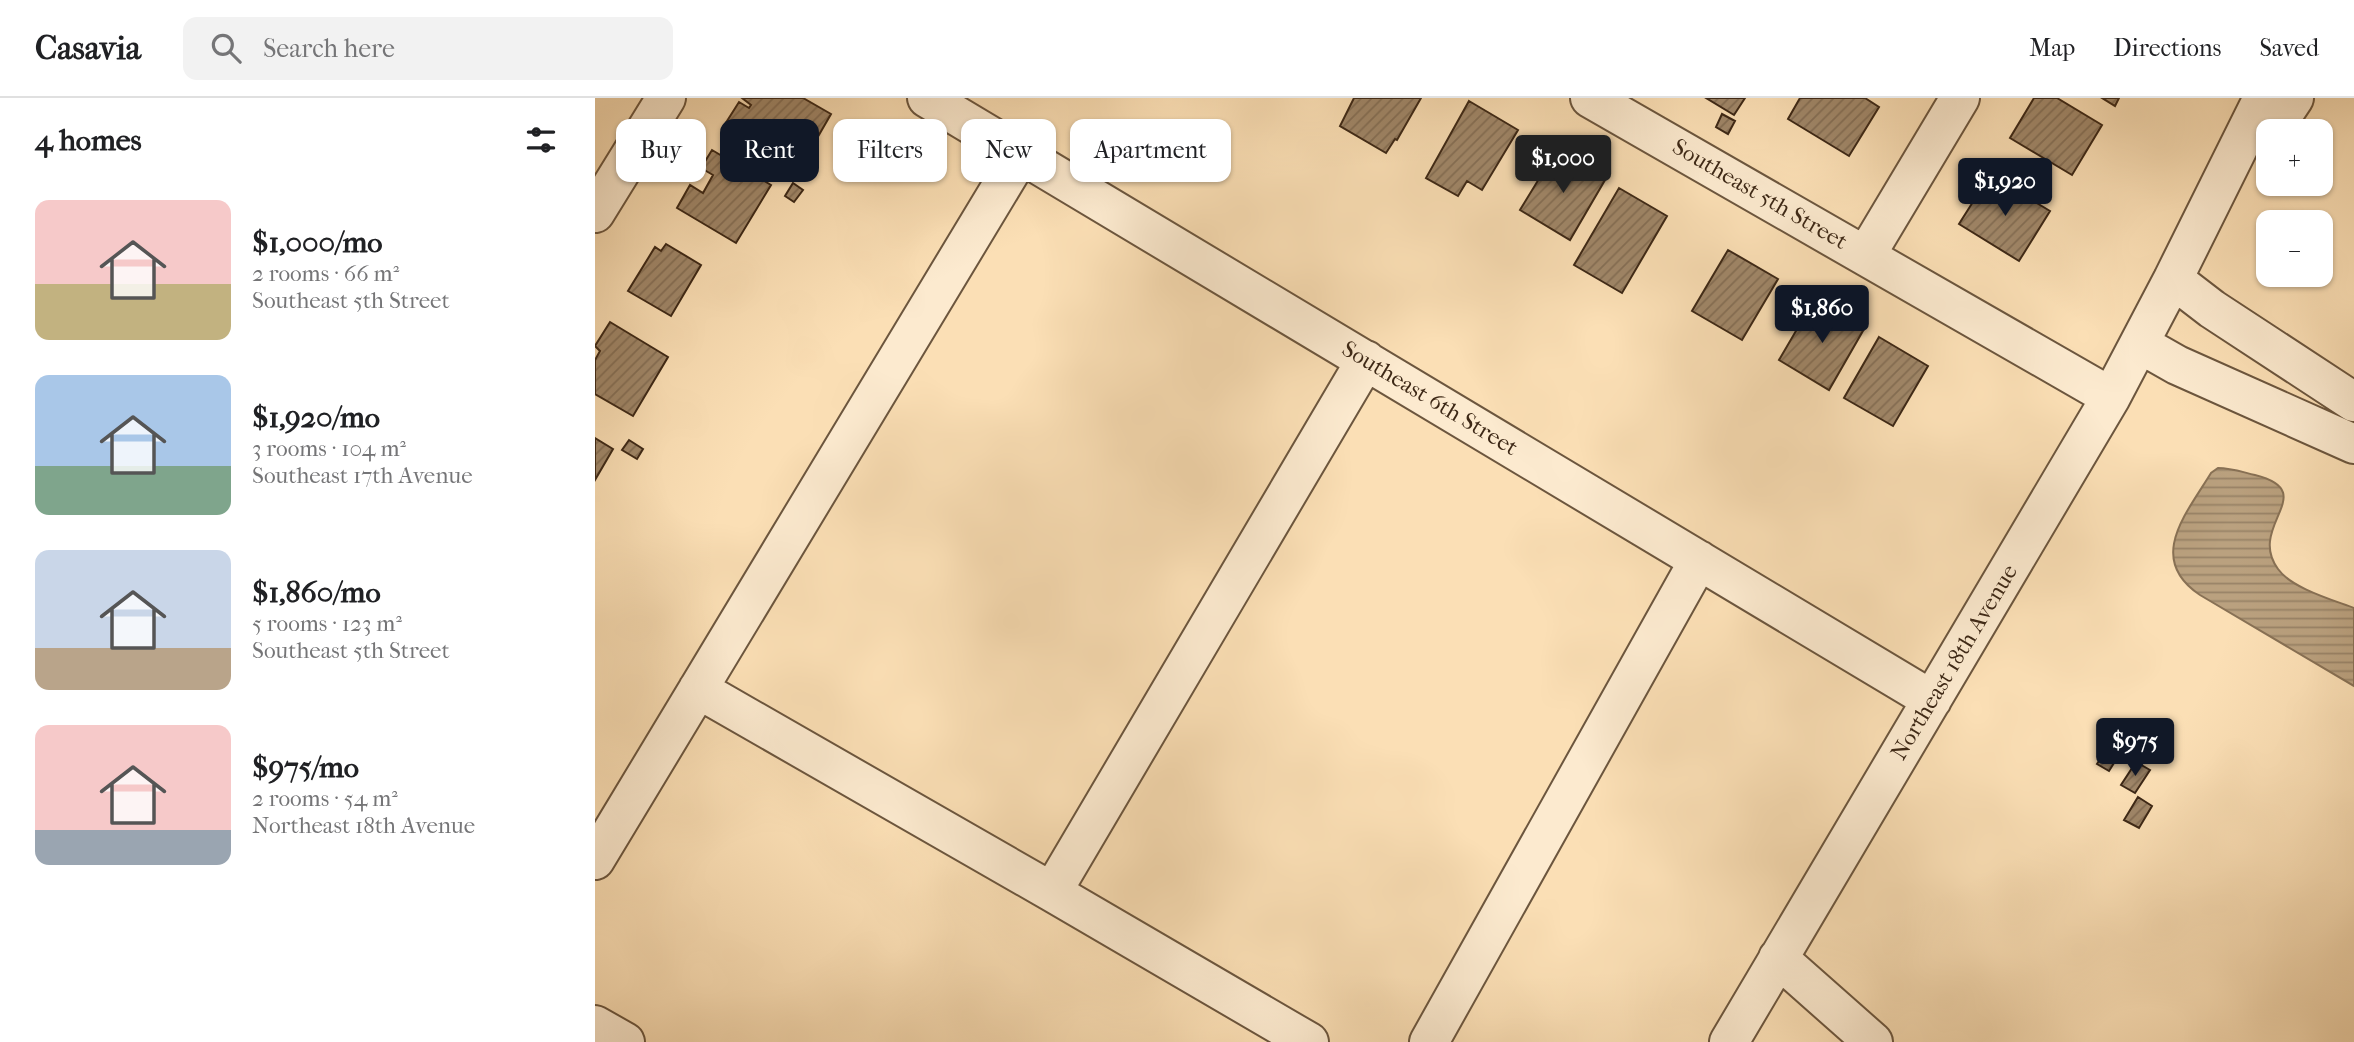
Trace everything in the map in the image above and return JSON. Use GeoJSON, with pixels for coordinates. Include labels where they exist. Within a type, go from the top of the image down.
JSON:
{"type":"FeatureCollection","features":[{"type":"Feature","properties":{"kind":"street"},"geometry":{"type":"LineString","coordinates":[[595,213],[666,98]]}},
{"type":"Feature","properties":{"kind":"street","name":"Southeast 6th Street"},"geometry":{"type":"LineString","coordinates":[[927,98],[962,119]]}},
{"type":"Feature","properties":{"kind":"street","name":"Southeast 5th Street"},"geometry":{"type":"LineString","coordinates":[[1590,98],[2111,397]]}},
{"type":"Feature","properties":{"kind":"street"},"geometry":{"type":"LineString","coordinates":[[1866,254],[1960,98]]}},
{"type":"Feature","properties":{"kind":"street","name":"Northeast 18th Avenue"},"geometry":{"type":"LineString","coordinates":[[1729,1042],[2111,397],[2263,98]]}},
{"type":"Feature","properties":{"kind":"street"},"geometry":{"type":"LineString","coordinates":[[2280,119],[2294,98]]}},
{"type":"Feature","properties":{"kind":"street","name":"Northeast 18th Avenue"},"geometry":{"type":"LineString","coordinates":[[2173,279],[2256,156]]}},
{"type":"Feature","properties":{"kind":"street","name":"Southeast 6th Street"},"geometry":{"type":"LineString","coordinates":[[1056,175],[1932,700]]}},
{"type":"Feature","properties":{"kind":"street"},"geometry":{"type":"LineString","coordinates":[[595,860],[1004,182]]}},
{"type":"Feature","properties":{"kind":"street"},"geometry":{"type":"LineString","coordinates":[[2173,279],[2212,309],[2354,402]]}},
{"type":"Feature","properties":{"kind":"street"},"geometry":{"type":"LineString","coordinates":[[2140,344],[2177,365],[2354,444]]}},
{"type":"Feature","properties":{"kind":"street"},"geometry":{"type":"LineString","coordinates":[[1052,892],[1366,360]]}},
{"type":"Feature","properties":{"kind":"street"},"geometry":{"type":"LineString","coordinates":[[1429,1042],[1699,560]]}},
{"type":"Feature","properties":{"kind":"street"},"geometry":{"type":"LineString","coordinates":[[698,689],[1309,1042]]}},
{"type":"Feature","properties":{"kind":"street"},"geometry":{"type":"LineString","coordinates":[[1777,958],[1873,1042]]}},
{"type":"Feature","properties":{"kind":"street"},"geometry":{"type":"LineString","coordinates":[[595,1025],[625,1042]]}},
{"type":"Feature","properties":{"kind":"shaded area"},"geometry":{"type":"Polygon","coordinates":[[[2218,468],[2255,475],[2274,482],[2282,491],[2283,501],[2270,539],[2271,553],[2278,569],[2292,582],[2354,608],[2354,686],[2200,595],[2184,581],[2175,567],[2173,551],[2182,520],[2211,473],[2218,468]]]}},
{"type":"Feature","properties":{"kind":"building"},"geometry":{"type":"Polygon","coordinates":[[[742,98],[803,98],[831,114],[819,135],[819,119],[728,119],[739,102],[749,108],[751,105],[742,98]]]}},
{"type":"Feature","properties":{"kind":"building"},"geometry":{"type":"Polygon","coordinates":[[[1354,98],[1421,98],[1397,140],[1395,139],[1386,153],[1340,126],[1354,98]]]}},
{"type":"Feature","properties":{"kind":"building"},"geometry":{"type":"Polygon","coordinates":[[[1706,98],[1745,98],[1734,115],[1706,98]]]}},
{"type":"Feature","properties":{"kind":"building"},"geometry":{"type":"Polygon","coordinates":[[[1800,98],[1865,98],[1879,107],[1849,156],[1788,119],[1800,98]]]}},
{"type":"Feature","properties":{"kind":"building"},"geometry":{"type":"Polygon","coordinates":[[[2034,98],[2057,98],[2102,125],[2072,175],[2010,138],[2034,98]]]}},
{"type":"Feature","properties":{"kind":"building"},"geometry":{"type":"Polygon","coordinates":[[[2102,98],[2119,98],[2115,106],[2102,98]]]}},
{"type":"Feature","properties":{"kind":"building"},"geometry":{"type":"Polygon","coordinates":[[[1469,101],[1518,130],[1482,190],[1467,181],[1458,196],[1426,178],[1469,101]]]}},
{"type":"Feature","properties":{"kind":"building"},"geometry":{"type":"Polygon","coordinates":[[[1722,114],[1735,121],[1728,134],[1716,127],[1722,114]]]}},
{"type":"Feature","properties":{"kind":"building"},"geometry":{"type":"Polygon","coordinates":[[[712,150],[720,155],[720,182],[766,182],[771,185],[736,243],[677,208],[690,185],[703,193],[713,175],[706,171],[706,160],[712,150]]]}},
{"type":"Feature","properties":{"kind":"building"},"geometry":{"type":"Polygon","coordinates":[[[1556,151],[1605,180],[1570,240],[1520,210],[1556,151]]]}},
{"type":"Feature","properties":{"kind":"building"},"geometry":{"type":"Polygon","coordinates":[[[1990,175],[2050,211],[2019,261],[1959,224],[1990,175]]]}},
{"type":"Feature","properties":{"kind":"building"},"geometry":{"type":"Polygon","coordinates":[[[793,183],[803,190],[794,202],[785,196],[793,183]]]}},
{"type":"Feature","properties":{"kind":"building"},"geometry":{"type":"Polygon","coordinates":[[[1619,188],[1667,216],[1622,293],[1574,265],[1619,188]]]}},
{"type":"Feature","properties":{"kind":"building"},"geometry":{"type":"Polygon","coordinates":[[[666,244],[701,265],[671,316],[628,291],[655,247],[661,251],[666,244]]]}},
{"type":"Feature","properties":{"kind":"building"},"geometry":{"type":"Polygon","coordinates":[[[1728,250],[1778,279],[1742,340],[1692,311],[1728,250]]]}},
{"type":"Feature","properties":{"kind":"building"},"geometry":{"type":"Polygon","coordinates":[[[1814,300],[1864,329],[1829,390],[1779,360],[1814,300]]]}},
{"type":"Feature","properties":{"kind":"building"},"geometry":{"type":"Polygon","coordinates":[[[610,322],[668,357],[633,416],[595,394],[595,360],[600,351],[595,346],[610,322]]]}},
{"type":"Feature","properties":{"kind":"building"},"geometry":{"type":"Polygon","coordinates":[[[1879,337],[1928,366],[1893,426],[1844,398],[1879,337]]]}},
{"type":"Feature","properties":{"kind":"building"},"geometry":{"type":"Polygon","coordinates":[[[595,438],[613,449],[595,480],[595,438]]]}},
{"type":"Feature","properties":{"kind":"building"},"geometry":{"type":"Polygon","coordinates":[[[629,440],[643,449],[637,459],[622,450],[629,440]]]}},
{"type":"Feature","properties":{"kind":"building"},"geometry":{"type":"Polygon","coordinates":[[[2112,740],[2124,747],[2109,771],[2097,764],[2112,740]]]}},
{"type":"Feature","properties":{"kind":"building"},"geometry":{"type":"Polygon","coordinates":[[[2136,762],[2150,770],[2135,793],[2121,785],[2136,762]]]}},
{"type":"Feature","properties":{"kind":"building"},"geometry":{"type":"Polygon","coordinates":[[[2138,797],[2152,806],[2139,828],[2124,820],[2138,797]]]}}]}
